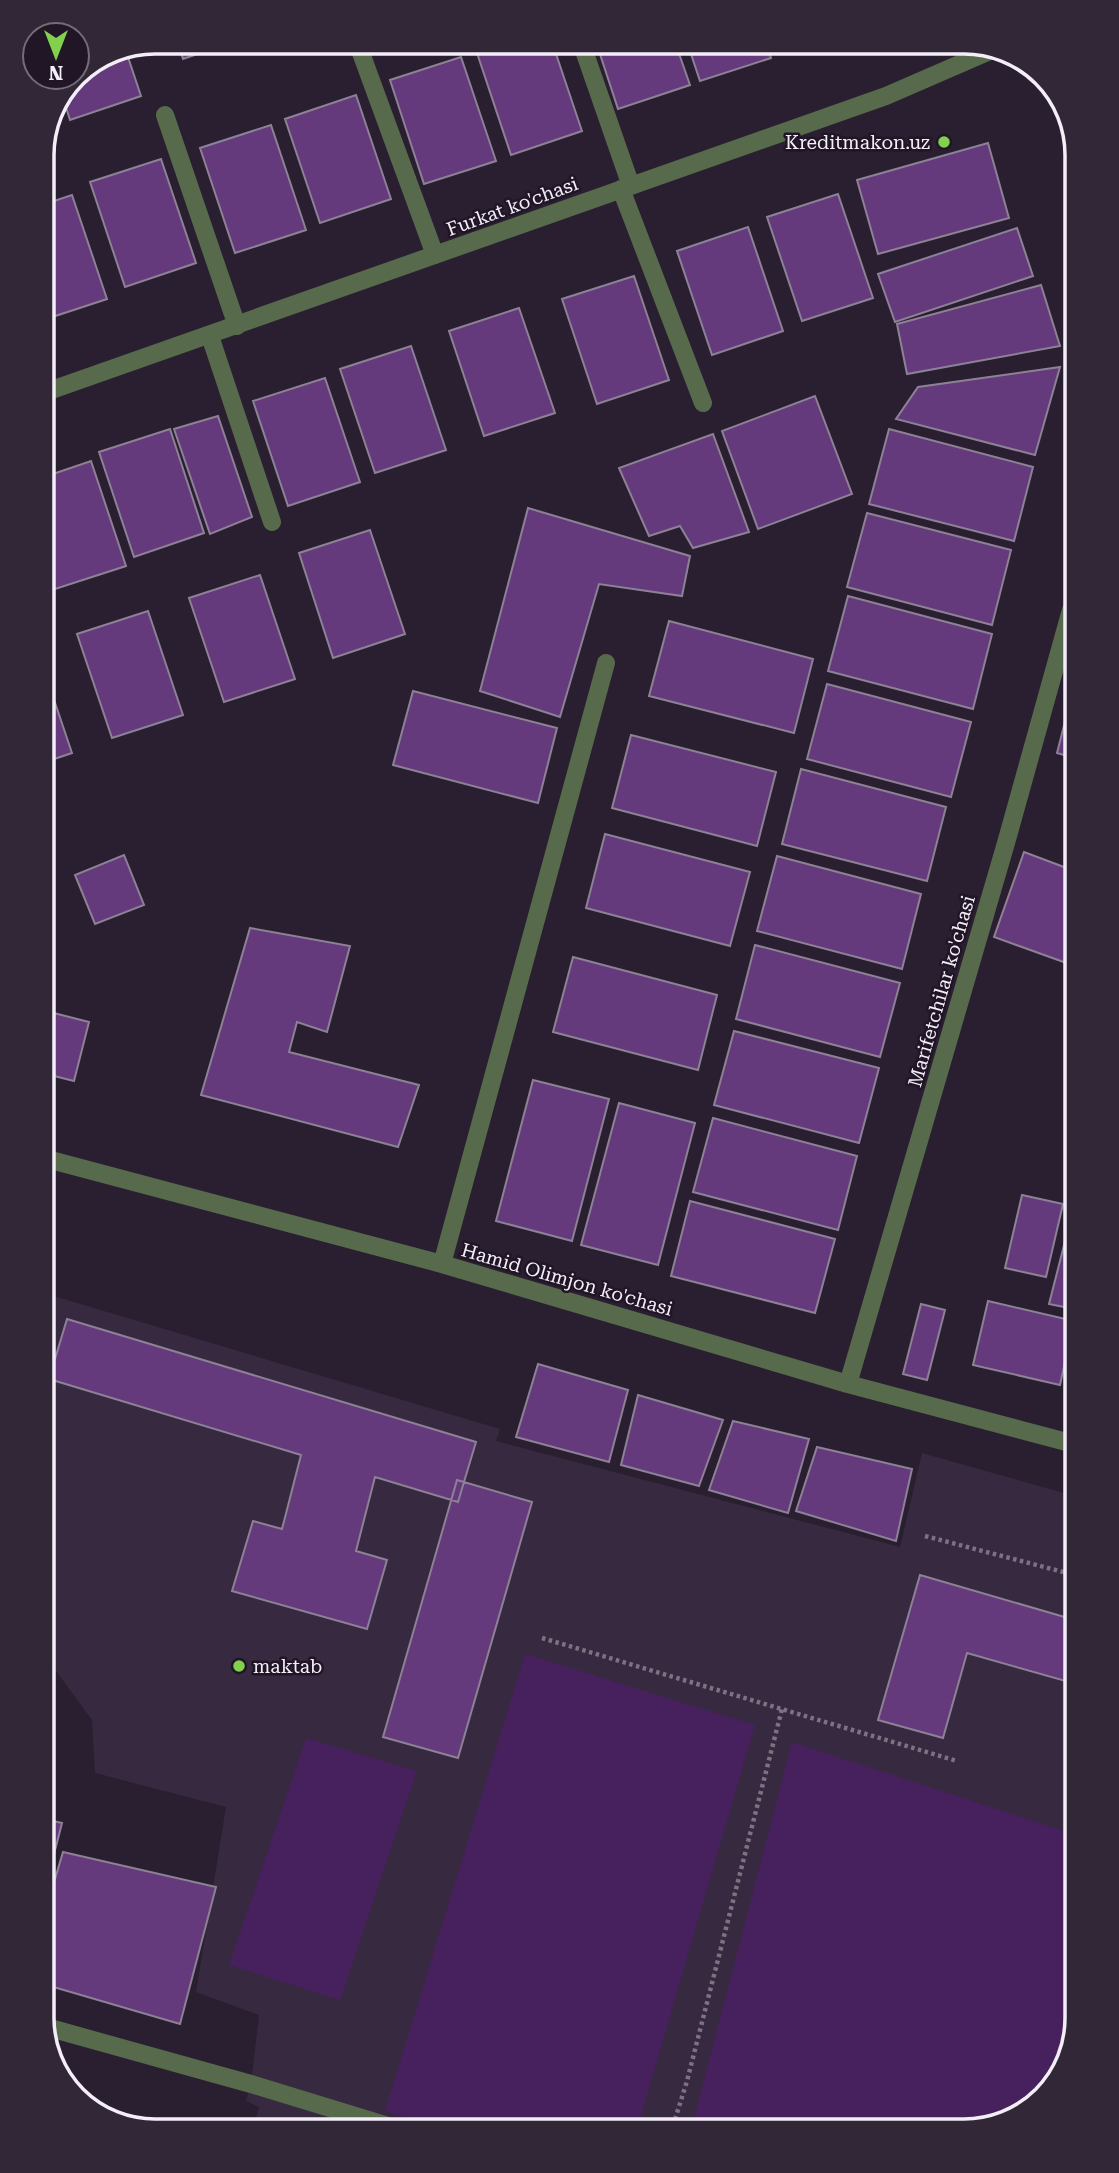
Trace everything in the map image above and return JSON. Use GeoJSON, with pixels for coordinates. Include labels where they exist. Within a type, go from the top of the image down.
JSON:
{"type":"FeatureCollection","features":[{"type":"Feature","properties":{"kind":"street"},"geometry":{"type":"LineString","coordinates":[[361,54],[435,255]]}},
{"type":"Feature","properties":{"kind":"street"},"geometry":{"type":"LineString","coordinates":[[585,54],[626,187],[703,403]]}},
{"type":"Feature","properties":{"kind":"street","name":"Furkat ko'chasi"},"geometry":{"type":"LineString","coordinates":[[54,389],[886,96],[979,55]]}},
{"type":"Feature","properties":{"kind":"street"},"geometry":{"type":"LineString","coordinates":[[165,115],[237,326]]}},
{"type":"Feature","properties":{"kind":"street"},"geometry":{"type":"LineString","coordinates":[[210,336],[272,522]]}},
{"type":"Feature","properties":{"kind":"street","name":"Marifetchilar ko'chasi"},"geometry":{"type":"LineString","coordinates":[[848,1384],[1065,632]]}},
{"type":"Feature","properties":{"kind":"street"},"geometry":{"type":"LineString","coordinates":[[442,1264],[606,663]]}},
{"type":"Feature","properties":{"kind":"street","name":"Hamid Olimjon ko'chasi"},"geometry":{"type":"LineString","coordinates":[[54,1160],[442,1264],[848,1384],[1065,1442]]}},
{"type":"Feature","properties":{"kind":"street"},"geometry":{"type":"LineString","coordinates":[[55,2029],[364,2119]]}},
{"type":"Feature","properties":{"kind":"path"},"geometry":{"type":"LineString","coordinates":[[925,1536],[1065,1572]]}},
{"type":"Feature","properties":{"kind":"path"},"geometry":{"type":"LineString","coordinates":[[542,1638],[957,1761]]}},
{"type":"Feature","properties":{"kind":"path"},"geometry":{"type":"LineString","coordinates":[[675,2119],[782,1709]]}},
{"type":"Feature","properties":{"kind":"shaded area"},"geometry":{"type":"Polygon","coordinates":[[[54,1296],[500,1429],[496,1441],[900,1547],[922,1453],[1065,1493],[1065,2018],[1061,2044],[1048,2074],[1020,2102],[983,2117],[964,2119],[256,2119],[259,2107],[246,2101],[251,2084],[259,2015],[196,1992],[226,1807],[95,1773],[92,1720],[54,1668],[54,1296]]]}},
{"type":"Feature","properties":{"kind":"shaded area"},"geometry":{"type":"Polygon","coordinates":[[[525,1654],[755,1725],[640,2119],[409,2119],[385,2111],[525,1654]]]}},
{"type":"Feature","properties":{"kind":"shaded area"},"geometry":{"type":"Polygon","coordinates":[[[306,1738],[417,1771],[340,2000],[229,1965],[306,1738]]]}},
{"type":"Feature","properties":{"kind":"shaded area"},"geometry":{"type":"Polygon","coordinates":[[[792,1742],[1065,1831],[1064,2031],[1048,2074],[1020,2102],[983,2117],[964,2119],[694,2119],[792,1742]]]}},
{"type":"Feature","properties":{"kind":"building"},"geometry":{"type":"Polygon","coordinates":[[[182,54],[198,54],[183,59],[182,54]]]}},
{"type":"Feature","properties":{"kind":"building"},"geometry":{"type":"Polygon","coordinates":[[[477,54],[556,54],[582,131],[511,155],[477,54]]]}},
{"type":"Feature","properties":{"kind":"building"},"geometry":{"type":"Polygon","coordinates":[[[600,54],[679,54],[690,85],[618,109],[600,54]]]}},
{"type":"Feature","properties":{"kind":"building"},"geometry":{"type":"Polygon","coordinates":[[[691,54],[770,54],[771,58],[700,81],[691,54]]]}},
{"type":"Feature","properties":{"kind":"building"},"geometry":{"type":"Polygon","coordinates":[[[461,57],[496,161],[424,184],[390,80],[461,57]]]}},
{"type":"Feature","properties":{"kind":"building"},"geometry":{"type":"Polygon","coordinates":[[[129,59],[141,96],[70,120],[66,109],[78,91],[91,91],[91,78],[105,68],[129,59]]]}},
{"type":"Feature","properties":{"kind":"building"},"geometry":{"type":"Polygon","coordinates":[[[356,95],[391,199],[320,223],[285,119],[356,95]]]}},
{"type":"Feature","properties":{"kind":"building"},"geometry":{"type":"Polygon","coordinates":[[[271,125],[306,230],[235,253],[200,148],[271,125]]]}},
{"type":"Feature","properties":{"kind":"building"},"geometry":{"type":"Polygon","coordinates":[[[988,143],[1009,218],[878,254],[857,180],[988,143]]]}},
{"type":"Feature","properties":{"kind":"building"},"geometry":{"type":"Polygon","coordinates":[[[161,159],[196,263],[125,287],[90,182],[161,159]]]}},
{"type":"Feature","properties":{"kind":"building"},"geometry":{"type":"Polygon","coordinates":[[[838,194],[873,298],[802,321],[767,217],[838,194]]]}},
{"type":"Feature","properties":{"kind":"building"},"geometry":{"type":"Polygon","coordinates":[[[72,195],[107,299],[54,316],[54,201],[72,195]]]}},
{"type":"Feature","properties":{"kind":"building"},"geometry":{"type":"Polygon","coordinates":[[[748,227],[783,331],[712,355],[677,251],[748,227]]]}},
{"type":"Feature","properties":{"kind":"building"},"geometry":{"type":"Polygon","coordinates":[[[1017,228],[1033,276],[895,322],[878,274],[1017,228]]]}},
{"type":"Feature","properties":{"kind":"building"},"geometry":{"type":"Polygon","coordinates":[[[634,276],[669,380],[597,404],[562,299],[634,276]]]}},
{"type":"Feature","properties":{"kind":"building"},"geometry":{"type":"Polygon","coordinates":[[[1041,285],[1060,346],[907,374],[897,324],[1041,285]]]}},
{"type":"Feature","properties":{"kind":"building"},"geometry":{"type":"Polygon","coordinates":[[[519,308],[555,413],[484,436],[449,331],[519,308]]]}},
{"type":"Feature","properties":{"kind":"building"},"geometry":{"type":"Polygon","coordinates":[[[411,346],[446,450],[375,473],[340,369],[411,346]]]}},
{"type":"Feature","properties":{"kind":"building"},"geometry":{"type":"Polygon","coordinates":[[[1060,367],[1035,455],[896,419],[918,387],[1060,367]]]}},
{"type":"Feature","properties":{"kind":"building"},"geometry":{"type":"Polygon","coordinates":[[[325,378],[360,482],[288,506],[253,401],[325,378]]]}},
{"type":"Feature","properties":{"kind":"building"},"geometry":{"type":"Polygon","coordinates":[[[815,396],[852,494],[758,529],[722,431],[815,396]]]}},
{"type":"Feature","properties":{"kind":"building"},"geometry":{"type":"Polygon","coordinates":[[[218,416],[252,517],[210,534],[174,429],[218,416]]]}},
{"type":"Feature","properties":{"kind":"building"},"geometry":{"type":"Polygon","coordinates":[[[170,429],[204,533],[134,557],[99,452],[170,429]]]}},
{"type":"Feature","properties":{"kind":"building"},"geometry":{"type":"Polygon","coordinates":[[[889,429],[1033,467],[1014,541],[869,504],[889,429]]]}},
{"type":"Feature","properties":{"kind":"building"},"geometry":{"type":"Polygon","coordinates":[[[713,434],[749,532],[693,548],[680,526],[649,536],[619,468],[713,434]]]}},
{"type":"Feature","properties":{"kind":"building"},"geometry":{"type":"Polygon","coordinates":[[[91,461],[126,566],[55,589],[54,474],[91,461]]]}},
{"type":"Feature","properties":{"kind":"building"},"geometry":{"type":"Polygon","coordinates":[[[528,508],[690,556],[682,596],[599,584],[560,717],[480,691],[528,508]]]}},
{"type":"Feature","properties":{"kind":"building"},"geometry":{"type":"Polygon","coordinates":[[[867,513],[1011,550],[992,625],[847,587],[867,513]]]}},
{"type":"Feature","properties":{"kind":"building"},"geometry":{"type":"Polygon","coordinates":[[[370,530],[405,634],[333,658],[299,553],[370,530]]]}},
{"type":"Feature","properties":{"kind":"building"},"geometry":{"type":"Polygon","coordinates":[[[260,575],[295,679],[224,702],[189,598],[260,575]]]}},
{"type":"Feature","properties":{"kind":"building"},"geometry":{"type":"Polygon","coordinates":[[[848,596],[992,634],[973,709],[828,671],[848,596]]]}},
{"type":"Feature","properties":{"kind":"building"},"geometry":{"type":"Polygon","coordinates":[[[148,611],[183,715],[112,738],[77,634],[148,611]]]}},
{"type":"Feature","properties":{"kind":"building"},"geometry":{"type":"Polygon","coordinates":[[[669,621],[813,659],[794,733],[649,696],[669,621]]]}},
{"type":"Feature","properties":{"kind":"building"},"geometry":{"type":"Polygon","coordinates":[[[827,684],[971,722],[951,797],[807,759],[827,684]]]}},
{"type":"Feature","properties":{"kind":"building"},"geometry":{"type":"Polygon","coordinates":[[[413,691],[557,728],[538,803],[393,765],[413,691]]]}},
{"type":"Feature","properties":{"kind":"building"},"geometry":{"type":"Polygon","coordinates":[[[54,700],[72,753],[54,759],[54,700]]]}},
{"type":"Feature","properties":{"kind":"building"},"geometry":{"type":"Polygon","coordinates":[[[1065,722],[1065,755],[1057,753],[1065,722]]]}},
{"type":"Feature","properties":{"kind":"building"},"geometry":{"type":"Polygon","coordinates":[[[631,735],[776,772],[757,846],[612,808],[631,735]]]}},
{"type":"Feature","properties":{"kind":"building"},"geometry":{"type":"Polygon","coordinates":[[[801,769],[946,807],[927,881],[782,844],[801,769]]]}},
{"type":"Feature","properties":{"kind":"building"},"geometry":{"type":"Polygon","coordinates":[[[605,834],[750,872],[730,946],[586,908],[605,834]]]}},
{"type":"Feature","properties":{"kind":"building"},"geometry":{"type":"Polygon","coordinates":[[[1024,852],[1065,867],[1065,962],[994,937],[1024,852]]]}},
{"type":"Feature","properties":{"kind":"building"},"geometry":{"type":"Polygon","coordinates":[[[124,855],[144,905],[95,924],[75,875],[124,855]]]}},
{"type":"Feature","properties":{"kind":"building"},"geometry":{"type":"Polygon","coordinates":[[[777,856],[921,894],[902,969],[757,931],[777,856]]]}},
{"type":"Feature","properties":{"kind":"building"},"geometry":{"type":"Polygon","coordinates":[[[250,928],[350,946],[327,1032],[297,1022],[289,1052],[419,1085],[398,1147],[201,1095],[250,928]]]}},
{"type":"Feature","properties":{"kind":"building"},"geometry":{"type":"Polygon","coordinates":[[[755,945],[900,983],[880,1057],[736,1019],[755,945]]]}},
{"type":"Feature","properties":{"kind":"building"},"geometry":{"type":"Polygon","coordinates":[[[573,957],[717,995],[698,1070],[553,1032],[573,957]]]}},
{"type":"Feature","properties":{"kind":"building"},"geometry":{"type":"Polygon","coordinates":[[[54,1013],[89,1022],[74,1081],[54,1076],[54,1013]]]}},
{"type":"Feature","properties":{"kind":"building"},"geometry":{"type":"Polygon","coordinates":[[[734,1031],[879,1068],[859,1143],[714,1105],[734,1031]]]}},
{"type":"Feature","properties":{"kind":"building"},"geometry":{"type":"Polygon","coordinates":[[[533,1080],[609,1099],[572,1241],[496,1221],[533,1080]]]}},
{"type":"Feature","properties":{"kind":"building"},"geometry":{"type":"Polygon","coordinates":[[[619,1103],[695,1123],[658,1265],[581,1245],[619,1103]]]}},
{"type":"Feature","properties":{"kind":"building"},"geometry":{"type":"Polygon","coordinates":[[[713,1118],[857,1156],[838,1230],[693,1192],[713,1118]]]}},
{"type":"Feature","properties":{"kind":"building"},"geometry":{"type":"Polygon","coordinates":[[[1022,1195],[1063,1204],[1046,1277],[1005,1268],[1022,1195]]]}},
{"type":"Feature","properties":{"kind":"building"},"geometry":{"type":"Polygon","coordinates":[[[690,1201],[835,1239],[815,1313],[671,1276],[690,1201]]]}},
{"type":"Feature","properties":{"kind":"building"},"geometry":{"type":"Polygon","coordinates":[[[1065,1241],[1065,1307],[1049,1304],[1065,1241]]]}},
{"type":"Feature","properties":{"kind":"building"},"geometry":{"type":"Polygon","coordinates":[[[988,1301],[1065,1319],[1065,1362],[1060,1385],[973,1365],[988,1301]]]}},
{"type":"Feature","properties":{"kind":"building"},"geometry":{"type":"Polygon","coordinates":[[[921,1304],[945,1310],[927,1380],[903,1374],[921,1304]]]}},
{"type":"Feature","properties":{"kind":"building"},"geometry":{"type":"Polygon","coordinates":[[[67,1319],[476,1442],[458,1502],[375,1477],[356,1551],[387,1560],[367,1629],[232,1591],[253,1521],[282,1529],[301,1455],[54,1381],[54,1362],[67,1319]]]}},
{"type":"Feature","properties":{"kind":"building"},"geometry":{"type":"Polygon","coordinates":[[[538,1364],[628,1390],[609,1462],[516,1437],[538,1364]]]}},
{"type":"Feature","properties":{"kind":"building"},"geometry":{"type":"Polygon","coordinates":[[[638,1395],[723,1420],[699,1486],[621,1465],[638,1395]]]}},
{"type":"Feature","properties":{"kind":"building"},"geometry":{"type":"Polygon","coordinates":[[[733,1421],[809,1439],[788,1513],[709,1490],[733,1421]]]}},
{"type":"Feature","properties":{"kind":"building"},"geometry":{"type":"Polygon","coordinates":[[[817,1447],[912,1469],[896,1541],[796,1511],[817,1447]]]}},
{"type":"Feature","properties":{"kind":"building"},"geometry":{"type":"Polygon","coordinates":[[[457,1480],[532,1502],[458,1758],[383,1737],[457,1480]]]}},
{"type":"Feature","properties":{"kind":"building"},"geometry":{"type":"Polygon","coordinates":[[[920,1575],[1065,1617],[1065,1681],[967,1653],[943,1738],[878,1720],[920,1575]]]}},
{"type":"Feature","properties":{"kind":"building"},"geometry":{"type":"Polygon","coordinates":[[[54,1821],[62,1823],[54,1854],[54,1821]]]}},
{"type":"Feature","properties":{"kind":"building"},"geometry":{"type":"Polygon","coordinates":[[[63,1852],[216,1887],[180,2024],[54,1987],[54,1882],[63,1852]]]}},
{"type":"Feature","properties":{"kind":"place","name":"Kreditmakon.uz"},"geometry":{"type":"Point","coordinates":[944,142]}},
{"type":"Feature","properties":{"kind":"place","name":"maktab"},"geometry":{"type":"Point","coordinates":[239,1666]}}]}
